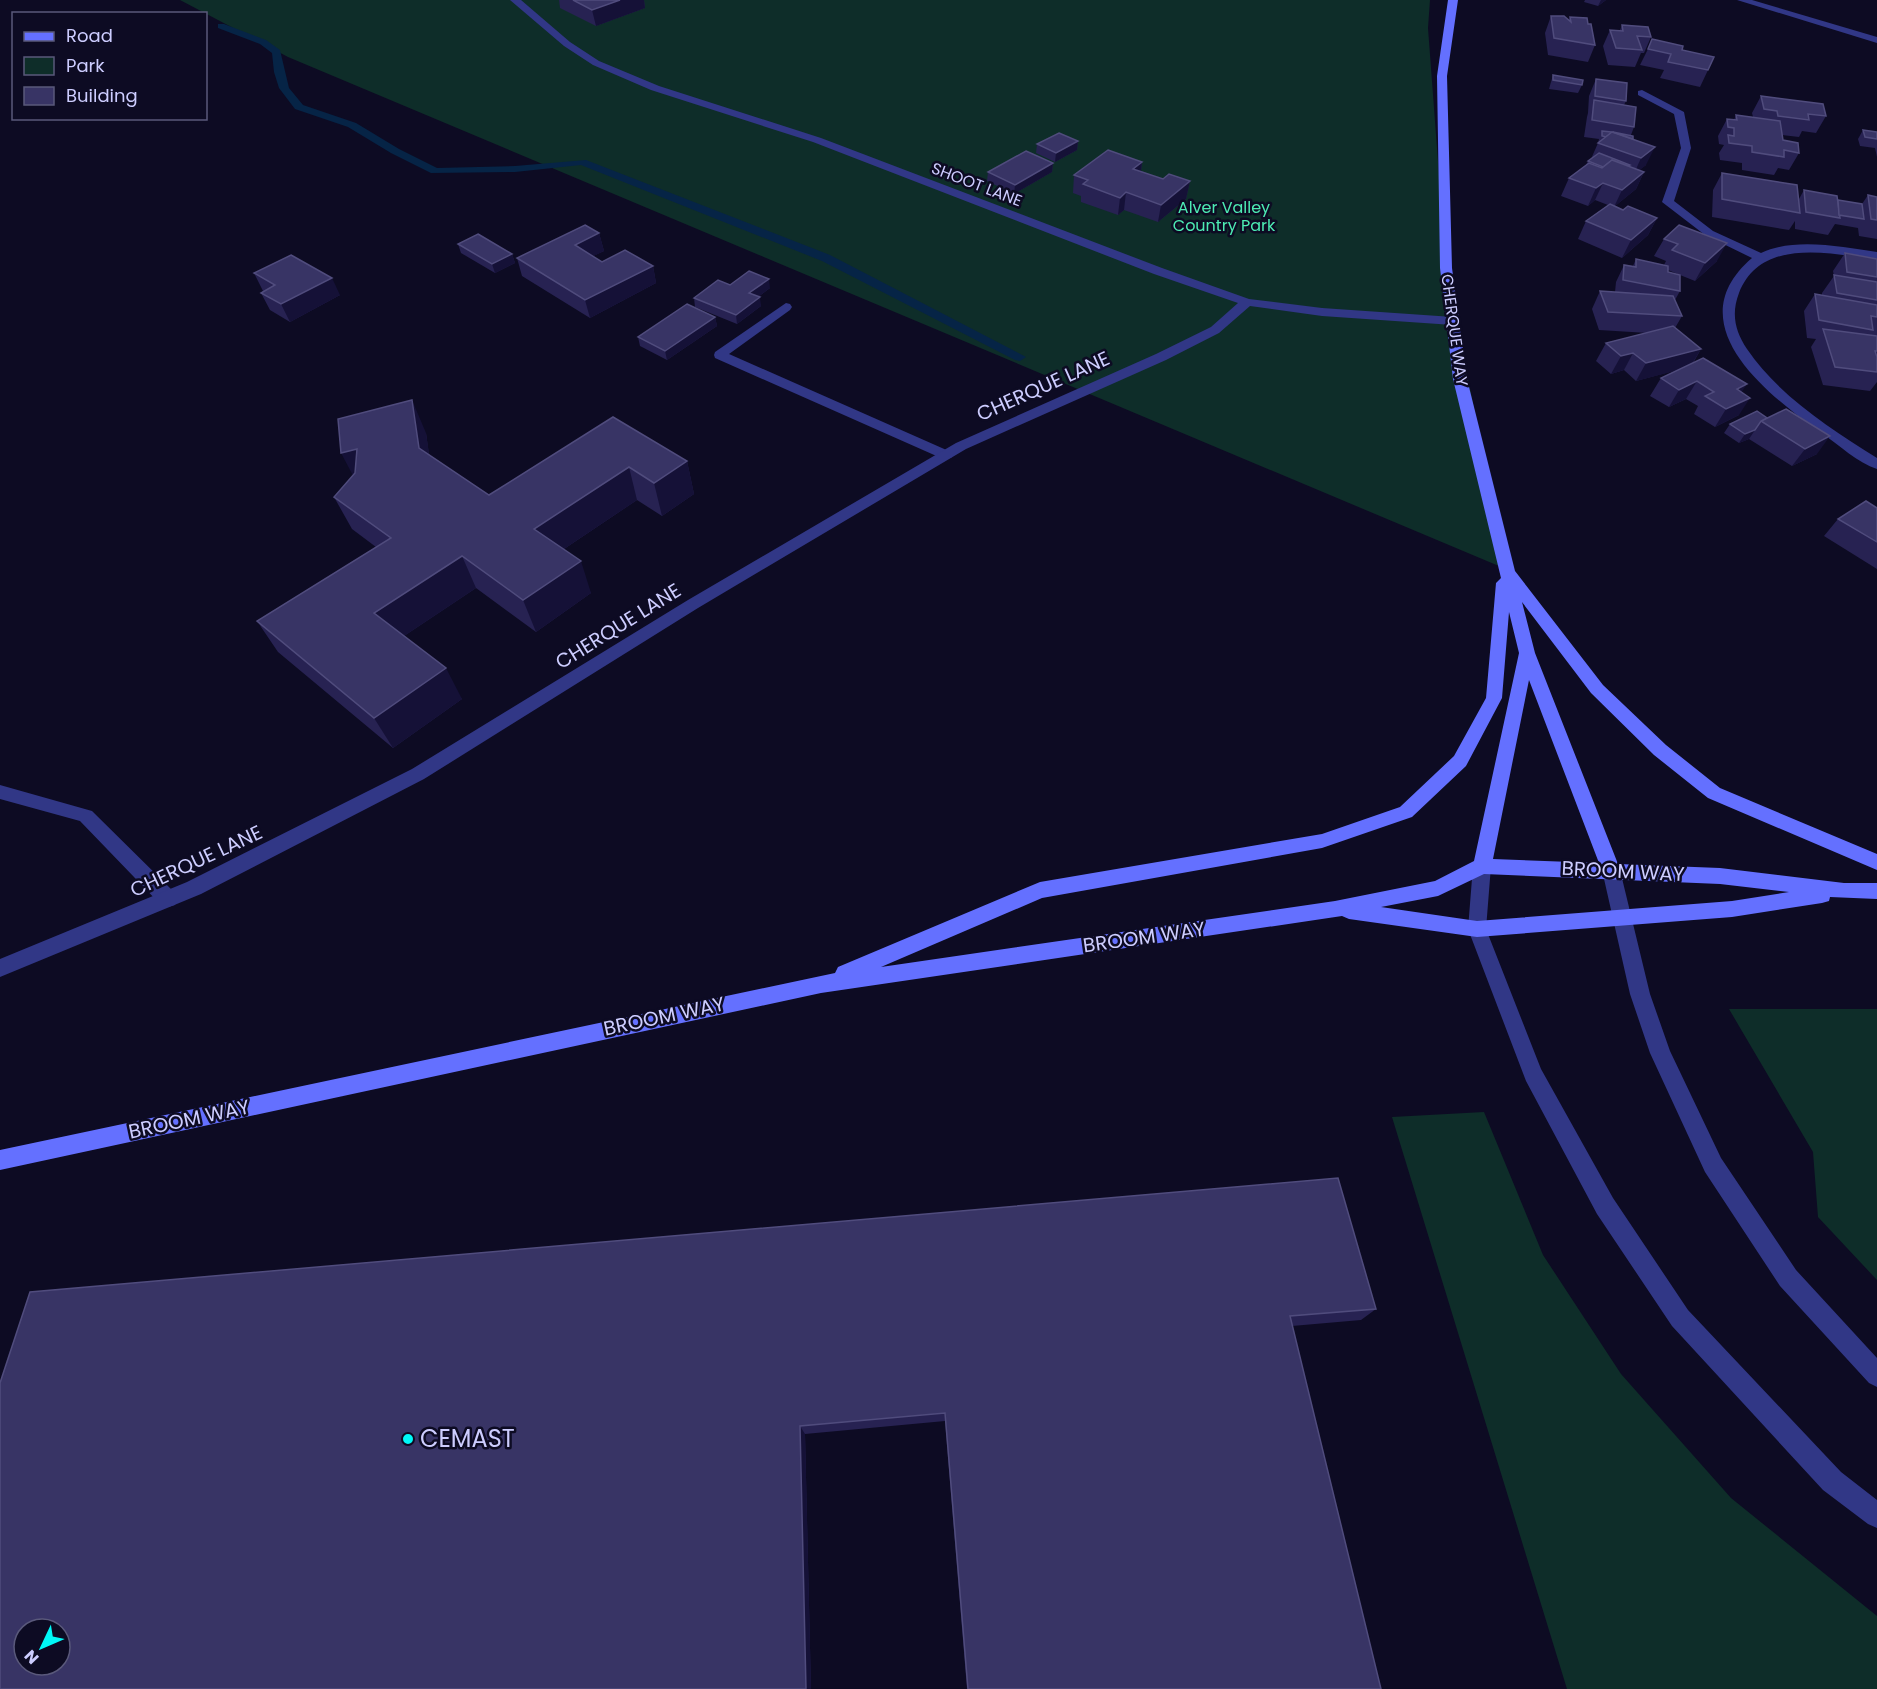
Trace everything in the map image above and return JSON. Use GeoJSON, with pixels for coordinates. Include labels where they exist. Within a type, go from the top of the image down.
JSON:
{"type":"FeatureCollection","features":[{"type":"Feature","properties":{"kind":"street","name":"SHOOT LANE"},"geometry":{"type":"LineString","coordinates":[[515,0],[576,50],[596,63],[655,88],[817,140],[1158,271],[1247,302],[1322,312],[1453,321]]}},
{"type":"Feature","properties":{"kind":"street","name":"CHERQUE WAY"},"geometry":{"type":"LineString","coordinates":[[1453,0],[1442,76],[1446,268],[1461,379],[1527,653],[1611,870]]}},
{"type":"Feature","properties":{"kind":"street"},"geometry":{"type":"LineString","coordinates":[[1742,0],[1877,40]]}},
{"type":"Feature","properties":{"kind":"street"},"geometry":{"type":"LineString","coordinates":[[1642,93],[1679,112],[1686,148],[1668,202],[1708,233],[1760,257]]}},
{"type":"Feature","properties":{"kind":"street"},"geometry":{"type":"LineString","coordinates":[[1877,256],[1790,250],[1760,257],[1739,280],[1727,307],[1730,331],[1742,351],[1771,384],[1811,418],[1877,464]]}},
{"type":"Feature","properties":{"kind":"street","name":"CHERQUE LANE"},"geometry":{"type":"LineString","coordinates":[[0,968],[194,888],[418,774],[693,604],[946,455],[1215,330],[1247,302]]}},
{"type":"Feature","properties":{"kind":"street"},"geometry":{"type":"LineString","coordinates":[[786,307],[720,355],[946,455]]}},
{"type":"Feature","properties":{"kind":"street"},"geometry":{"type":"LineString","coordinates":[[1506,569],[1596,689],[1660,750],[1714,794],[1877,862]]}},
{"type":"Feature","properties":{"kind":"street"},"geometry":{"type":"LineString","coordinates":[[821,984],[1040,890],[1322,841],[1406,812],[1460,762],[1494,698],[1506,569]]}},
{"type":"Feature","properties":{"kind":"street","name":"CHERQUE WAY"},"geometry":{"type":"LineString","coordinates":[[1482,866],[1527,653]]}},
{"type":"Feature","properties":{"kind":"street"},"geometry":{"type":"LineString","coordinates":[[0,792],[86,816],[168,899]]}},
{"type":"Feature","properties":{"kind":"street"},"geometry":{"type":"LineString","coordinates":[[1482,866],[1477,929],[1533,1074],[1605,1206],[1680,1318],[1832,1481],[1877,1515]]}},
{"type":"Feature","properties":{"kind":"street","name":"BROOM WAY"},"geometry":{"type":"LineString","coordinates":[[0,1160],[577,1034],[821,984],[1335,909],[1438,888],[1482,866],[1720,876],[1844,891],[1877,891]]}},
{"type":"Feature","properties":{"kind":"street"},"geometry":{"type":"LineString","coordinates":[[1611,870],[1640,994],[1660,1053],[1713,1165],[1788,1278],[1877,1375]]}},
{"type":"Feature","properties":{"kind":"street","name":"BROOM WAY"},"geometry":{"type":"LineString","coordinates":[[1335,909],[1477,929],[1732,909],[1844,891]]}},
{"type":"Feature","properties":{"kind":"green space","name":"Alver Valley Country Park"},"geometry":{"type":"Polygon","coordinates":[[[180,0],[1430,0],[1428,28],[1446,268],[1506,569],[288,57],[207,14],[207,12],[180,0]]]}},
{"type":"Feature","properties":{"kind":"green space"},"geometry":{"type":"Polygon","coordinates":[[[1729,1009],[1877,1009],[1877,1280],[1818,1217],[1813,1152],[1729,1009]]]}},
{"type":"Feature","properties":{"kind":"green space"},"geometry":{"type":"Polygon","coordinates":[[[1484,1112],[1543,1255],[1621,1374],[1731,1498],[1877,1616],[1877,1689],[1567,1689],[1392,1117],[1484,1112]]]}},
{"type":"Feature","properties":{"kind":"building"},"geometry":{"type":"Polygon","coordinates":[[[573,0],[620,0],[592,10],[573,0]]]}},
{"type":"Feature","properties":{"kind":"building"},"geometry":{"type":"Polygon","coordinates":[[[1551,16],[1564,16],[1571,22],[1570,17],[1587,18],[1588,24],[1591,24],[1595,45],[1554,38],[1551,16]]]}},
{"type":"Feature","properties":{"kind":"building"},"geometry":{"type":"Polygon","coordinates":[[[1622,25],[1648,27],[1651,37],[1637,36],[1642,50],[1616,48],[1610,30],[1623,31],[1622,25]]]}},
{"type":"Feature","properties":{"kind":"building"},"geometry":{"type":"Polygon","coordinates":[[[1652,39],[1683,46],[1682,50],[1714,57],[1708,70],[1668,62],[1671,54],[1648,49],[1652,39]]]}},
{"type":"Feature","properties":{"kind":"building"},"geometry":{"type":"Polygon","coordinates":[[[1553,75],[1583,80],[1582,85],[1553,80],[1553,75]]]}},
{"type":"Feature","properties":{"kind":"building"},"geometry":{"type":"Polygon","coordinates":[[[1596,79],[1627,83],[1626,101],[1595,96],[1596,79]]]}},
{"type":"Feature","properties":{"kind":"building"},"geometry":{"type":"Polygon","coordinates":[[[1761,96],[1823,104],[1826,116],[1808,114],[1809,120],[1778,116],[1777,111],[1764,109],[1761,96]]]}},
{"type":"Feature","properties":{"kind":"building"},"geometry":{"type":"Polygon","coordinates":[[[1594,100],[1636,107],[1634,127],[1592,120],[1594,100]]]}},
{"type":"Feature","properties":{"kind":"building"},"geometry":{"type":"Polygon","coordinates":[[[1736,115],[1780,121],[1783,140],[1798,143],[1799,153],[1784,150],[1784,157],[1752,152],[1752,146],[1729,143],[1728,135],[1734,136],[1734,128],[1728,127],[1727,119],[1737,120],[1736,115]]]}},
{"type":"Feature","properties":{"kind":"building"},"geometry":{"type":"Polygon","coordinates":[[[1863,130],[1877,132],[1877,139],[1865,137],[1863,130]]]}},
{"type":"Feature","properties":{"kind":"building"},"geometry":{"type":"Polygon","coordinates":[[[1602,131],[1612,132],[1606,137],[1602,136],[1602,131]]]}},
{"type":"Feature","properties":{"kind":"building"},"geometry":{"type":"Polygon","coordinates":[[[1612,132],[1655,147],[1641,158],[1598,143],[1612,132]]]}},
{"type":"Feature","properties":{"kind":"building"},"geometry":{"type":"Polygon","coordinates":[[[1613,132],[1633,136],[1633,139],[1613,132]]]}},
{"type":"Feature","properties":{"kind":"building"},"geometry":{"type":"Polygon","coordinates":[[[1059,133],[1078,141],[1056,153],[1037,144],[1059,133]]]}},
{"type":"Feature","properties":{"kind":"building"},"geometry":{"type":"Polygon","coordinates":[[[1108,150],[1142,162],[1133,169],[1163,179],[1169,174],[1190,181],[1161,205],[1126,192],[1120,198],[1083,184],[1088,180],[1074,175],[1108,150]]]}},
{"type":"Feature","properties":{"kind":"building"},"geometry":{"type":"Polygon","coordinates":[[[1026,151],[1053,163],[1015,185],[988,172],[1026,151]]]}},
{"type":"Feature","properties":{"kind":"building"},"geometry":{"type":"Polygon","coordinates":[[[1599,153],[1630,165],[1612,160],[1603,167],[1588,161],[1599,153]]]}},
{"type":"Feature","properties":{"kind":"building"},"geometry":{"type":"Polygon","coordinates":[[[1612,160],[1644,172],[1622,190],[1603,183],[1596,188],[1569,178],[1589,163],[1602,168],[1612,160]]]}},
{"type":"Feature","properties":{"kind":"building"},"geometry":{"type":"Polygon","coordinates":[[[1722,173],[1797,185],[1800,213],[1722,199],[1722,173]]]}},
{"type":"Feature","properties":{"kind":"building"},"geometry":{"type":"Polygon","coordinates":[[[1804,190],[1837,196],[1840,218],[1806,212],[1804,190]]]}},
{"type":"Feature","properties":{"kind":"building"},"geometry":{"type":"Polygon","coordinates":[[[1868,195],[1877,197],[1877,220],[1871,219],[1868,195]]]}},
{"type":"Feature","properties":{"kind":"building"},"geometry":{"type":"Polygon","coordinates":[[[1838,200],[1862,204],[1864,219],[1839,215],[1838,200]]]}},
{"type":"Feature","properties":{"kind":"building"},"geometry":{"type":"Polygon","coordinates":[[[1610,204],[1623,210],[1628,206],[1657,218],[1631,240],[1586,221],[1610,204]]]}},
{"type":"Feature","properties":{"kind":"building"},"geometry":{"type":"Polygon","coordinates":[[[585,225],[599,233],[575,245],[602,262],[625,250],[653,266],[585,300],[517,258],[585,225]]]}},
{"type":"Feature","properties":{"kind":"building"},"geometry":{"type":"Polygon","coordinates":[[[1679,225],[1727,243],[1705,263],[1672,250],[1678,244],[1664,239],[1679,225]]]}},
{"type":"Feature","properties":{"kind":"building"},"geometry":{"type":"Polygon","coordinates":[[[478,234],[512,254],[492,264],[458,244],[478,234]]]}},
{"type":"Feature","properties":{"kind":"building"},"geometry":{"type":"Polygon","coordinates":[[[1845,253],[1877,259],[1877,277],[1847,272],[1845,253]]]}},
{"type":"Feature","properties":{"kind":"building"},"geometry":{"type":"Polygon","coordinates":[[[291,255],[332,278],[281,304],[261,293],[275,285],[254,273],[291,255]]]}},
{"type":"Feature","properties":{"kind":"building"},"geometry":{"type":"Polygon","coordinates":[[[1636,259],[1668,266],[1668,272],[1680,275],[1680,291],[1623,280],[1624,265],[1636,267],[1636,259]]]}},
{"type":"Feature","properties":{"kind":"building"},"geometry":{"type":"Polygon","coordinates":[[[749,271],[769,279],[749,293],[760,297],[736,315],[694,298],[718,280],[730,285],[749,271]]]}},
{"type":"Feature","properties":{"kind":"building"},"geometry":{"type":"Polygon","coordinates":[[[1834,275],[1877,282],[1877,300],[1837,293],[1834,275]]]}},
{"type":"Feature","properties":{"kind":"building"},"geometry":{"type":"Polygon","coordinates":[[[1600,291],[1673,296],[1682,316],[1608,312],[1600,291]]]}},
{"type":"Feature","properties":{"kind":"building"},"geometry":{"type":"Polygon","coordinates":[[[1815,294],[1877,305],[1877,317],[1871,316],[1873,330],[1819,320],[1815,294]]]}},
{"type":"Feature","properties":{"kind":"building"},"geometry":{"type":"Polygon","coordinates":[[[687,304],[715,317],[665,351],[638,337],[687,304]]]}},
{"type":"Feature","properties":{"kind":"building"},"geometry":{"type":"Polygon","coordinates":[[[1673,326],[1701,349],[1646,363],[1633,353],[1621,356],[1606,343],[1673,326]]]}},
{"type":"Feature","properties":{"kind":"building"},"geometry":{"type":"Polygon","coordinates":[[[1823,329],[1877,336],[1877,351],[1875,351],[1877,372],[1835,367],[1823,329]]]}},
{"type":"Feature","properties":{"kind":"building"},"geometry":{"type":"Polygon","coordinates":[[[1703,358],[1747,384],[1737,389],[1750,398],[1726,409],[1705,396],[1714,392],[1697,381],[1679,390],[1661,378],[1703,358]]]}},
{"type":"Feature","properties":{"kind":"building"},"geometry":{"type":"Polygon","coordinates":[[[412,400],[419,448],[489,495],[613,417],[687,461],[654,483],[629,467],[534,529],[581,561],[523,600],[462,556],[374,613],[446,668],[374,718],[257,621],[391,538],[334,497],[355,473],[357,449],[341,453],[338,419],[412,400]]]}},
{"type":"Feature","properties":{"kind":"building"},"geometry":{"type":"Polygon","coordinates":[[[1786,409],[1830,436],[1805,449],[1761,421],[1786,409]]]}},
{"type":"Feature","properties":{"kind":"building"},"geometry":{"type":"Polygon","coordinates":[[[1757,411],[1767,418],[1761,421],[1755,430],[1745,434],[1730,424],[1757,411]]]}},
{"type":"Feature","properties":{"kind":"building"},"geometry":{"type":"Polygon","coordinates":[[[1866,501],[1877,508],[1877,542],[1838,519],[1866,501]]]}},
{"type":"Feature","properties":{"kind":"building","name":"CEMAST"},"geometry":{"type":"Polygon","coordinates":[[[1338,1178],[1376,1309],[1290,1316],[1381,1689],[968,1689],[945,1413],[800,1426],[806,1689],[0,1689],[0,1383],[30,1292],[1338,1178]]]}},
{"type":"Feature","properties":{"kind":"waterway"},"geometry":{"type":"LineString","coordinates":[[221,26],[263,42],[277,52],[279,72],[284,88],[299,107],[352,125],[395,151],[435,171],[515,169],[582,162],[826,258],[1020,357]]}},
{"type":"Feature","properties":{"kind":"place","name":"CEMAST"},"geometry":{"type":"Point","coordinates":[408,1439]}}]}
